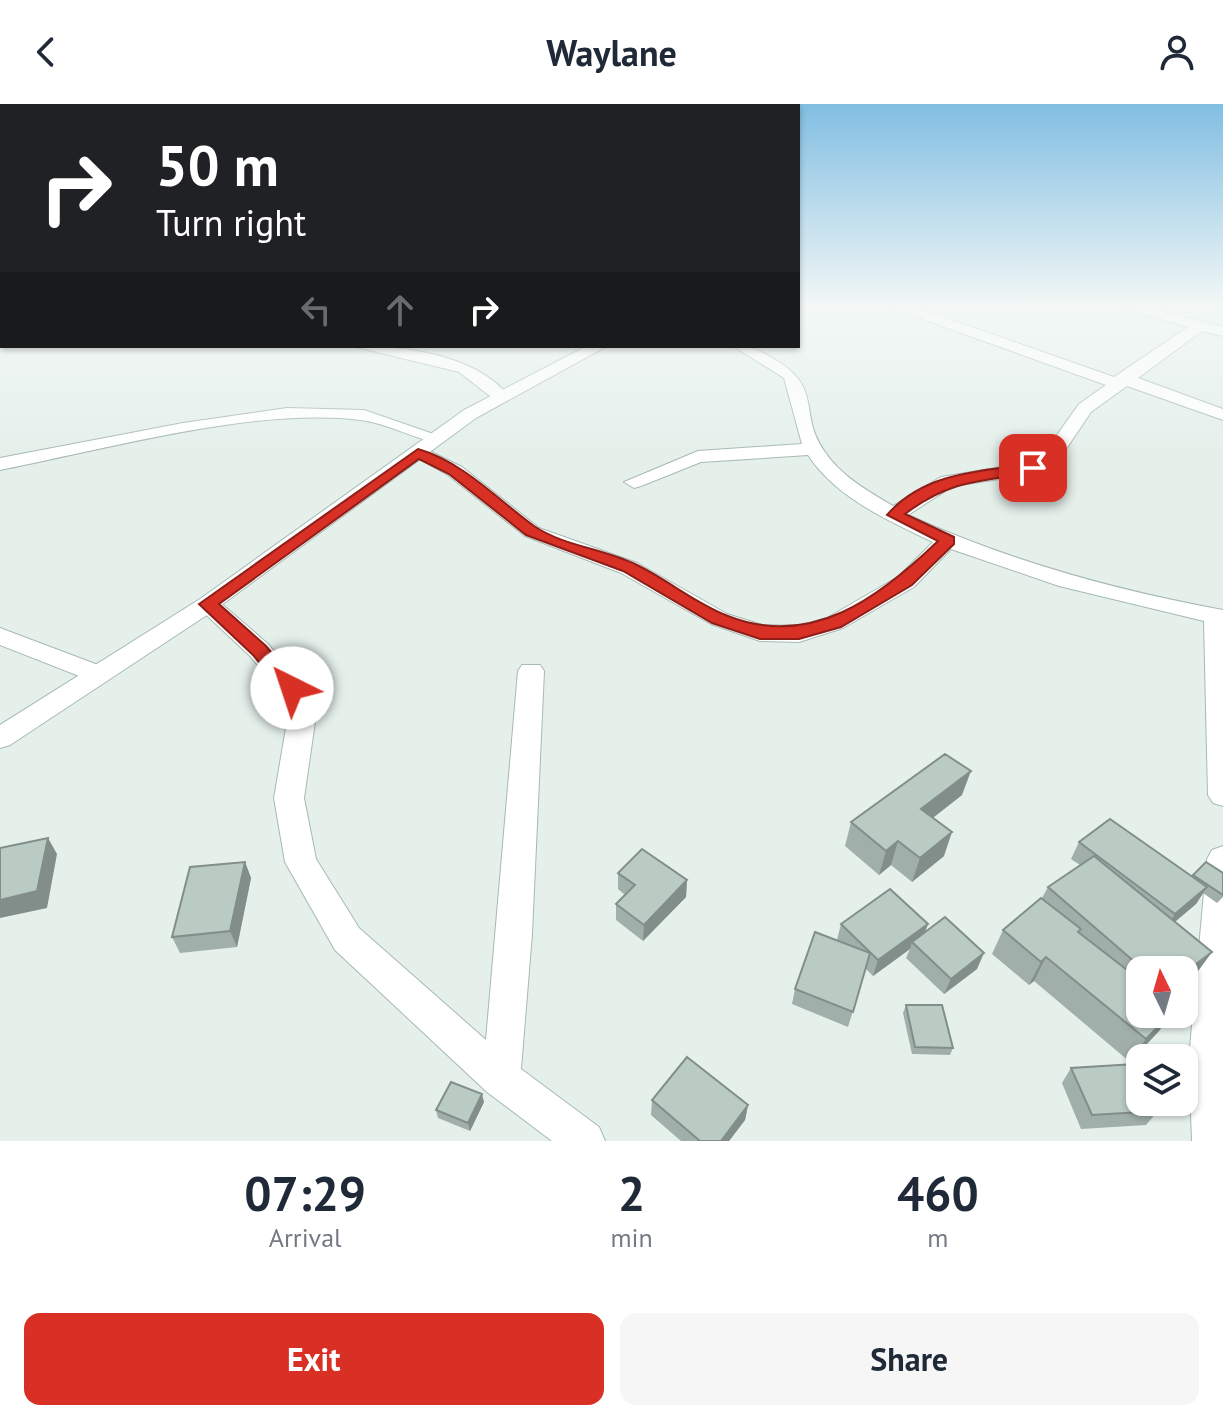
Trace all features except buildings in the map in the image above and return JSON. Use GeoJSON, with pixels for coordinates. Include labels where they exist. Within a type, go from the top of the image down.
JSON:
{"type":"FeatureCollection","features":[{"type":"Feature","properties":{"kind":"street"},"geometry":{"type":"LineString","coordinates":[[404,355],[464,368],[501,396]]}},
{"type":"Feature","properties":{"kind":"street"},"geometry":{"type":"LineString","coordinates":[[464,368],[469,355]]}},
{"type":"Feature","properties":{"kind":"street"},"geometry":{"type":"LineString","coordinates":[[0,738],[208,604],[436,438],[501,396],[581,355]]}},
{"type":"Feature","properties":{"kind":"street"},"geometry":{"type":"LineString","coordinates":[[755,355],[795,382],[814,449],[838,479],[895,515],[948,540],[1052,579],[1219,617],[1223,795]]}},
{"type":"Feature","properties":{"kind":"street"},"geometry":{"type":"LineString","coordinates":[[1030,355],[1223,415]]}},
{"type":"Feature","properties":{"kind":"street"},"geometry":{"type":"LineString","coordinates":[[895,515],[924,493],[948,481],[1033,468],[1049,460],[1085,408],[1156,355]]}},
{"type":"Feature","properties":{"kind":"street"},"geometry":{"type":"LineString","coordinates":[[0,464],[183,428],[287,413],[331,411],[364,415],[436,438]]}},
{"type":"Feature","properties":{"kind":"street"},"geometry":{"type":"LineString","coordinates":[[634,482],[667,466],[698,457],[814,449]]}},
{"type":"Feature","properties":{"kind":"street"},"geometry":{"type":"LineString","coordinates":[[418,453],[455,471],[532,532],[629,568],[719,619],[760,633],[799,634],[835,623],[906,582],[948,540]]}},
{"type":"Feature","properties":{"kind":"street"},"geometry":{"type":"LineString","coordinates":[[208,604],[259,650],[292,688],[301,722],[289,798],[301,862],[347,939],[501,1078],[585,1141]]}},
{"type":"Feature","properties":{"kind":"street"},"geometry":{"type":"LineString","coordinates":[[0,636],[97,674]]}},
{"type":"Feature","properties":{"kind":"street"},"geometry":{"type":"LineString","coordinates":[[501,1078],[516,919],[531,671]]}},
{"type":"Feature","properties":{"kind":"street"},"geometry":{"type":"LineString","coordinates":[[1212,1141],[1208,1059],[1223,859]]}},
{"type":"Feature","properties":{"kind":"route"},"geometry":{"type":"LineString","coordinates":[[292,688],[259,650],[208,604],[418,453],[455,471],[532,532],[555,543],[629,568],[719,619],[760,633],[799,634],[835,623],[906,582],[948,540],[895,515],[924,493],[948,481],[1033,468]]}}]}
